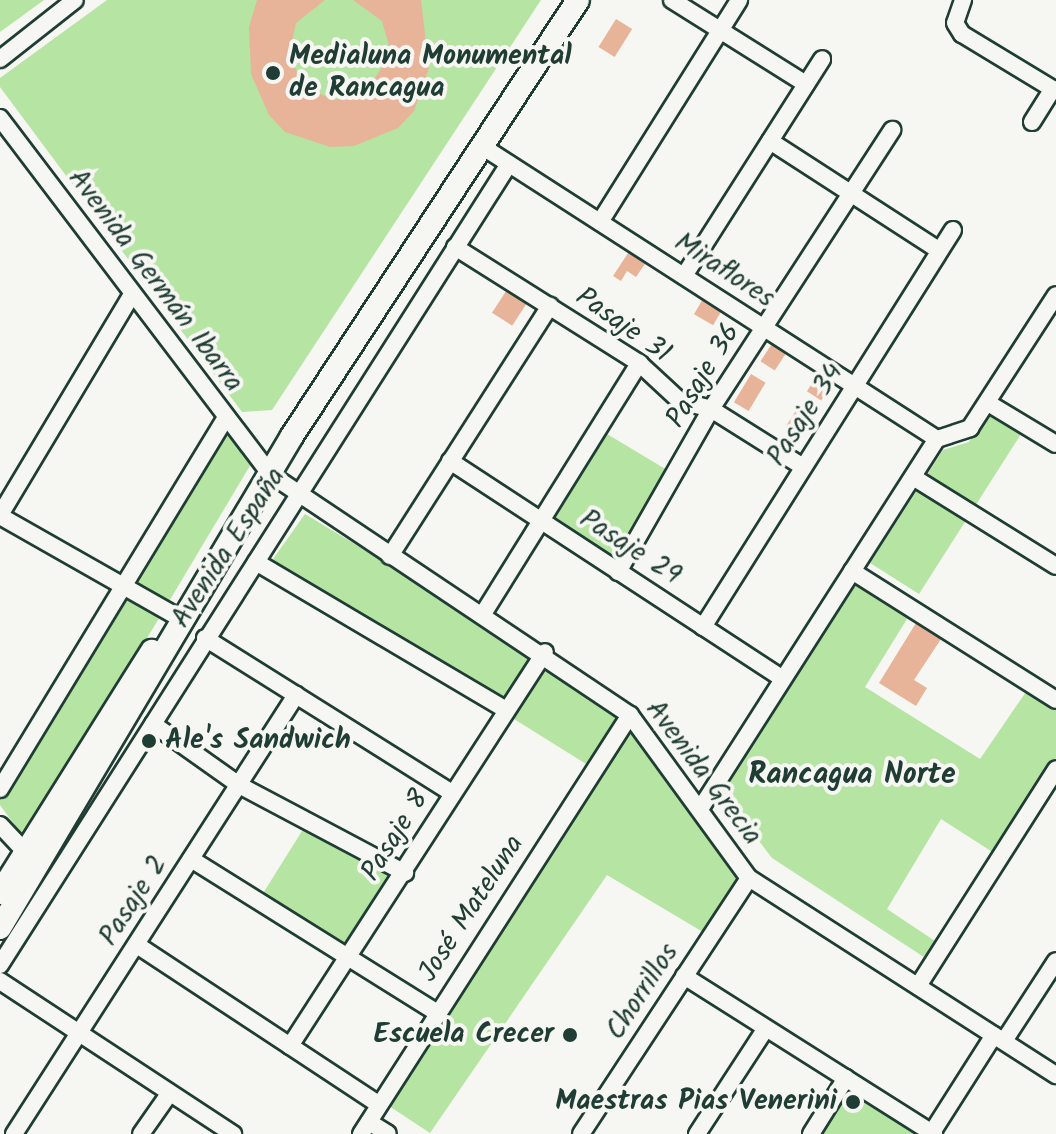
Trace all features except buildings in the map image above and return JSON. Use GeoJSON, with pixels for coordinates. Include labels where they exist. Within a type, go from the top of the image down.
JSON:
{"type":"FeatureCollection","features":[{"type":"Feature","properties":{"kind":"main road","name":"Avenida España"},"geometry":{"type":"LineString","coordinates":[[0,928],[32,860],[174,615],[270,474],[578,0]]}},
{"type":"Feature","properties":{"kind":"main road","name":"Avenida España"},"geometry":{"type":"LineString","coordinates":[[0,893],[32,860],[270,474]]}},
{"type":"Feature","properties":{"kind":"street"},"geometry":{"type":"LineString","coordinates":[[0,59],[75,0]]}},
{"type":"Feature","properties":{"kind":"street"},"geometry":{"type":"LineString","coordinates":[[672,0],[721,27],[806,84]]}},
{"type":"Feature","properties":{"kind":"street"},"geometry":{"type":"LineString","coordinates":[[600,222],[739,0]]}},
{"type":"Feature","properties":{"kind":"street"},"geometry":{"type":"LineString","coordinates":[[963,0],[955,23],[1054,90],[1032,122]]}},
{"type":"Feature","properties":{"kind":"street"},"geometry":{"type":"LineString","coordinates":[[684,276],[822,59]]}},
{"type":"Feature","properties":{"kind":"street","name":"Avenida Germán Ibarra"},"geometry":{"type":"LineString","coordinates":[[0,118],[131,296],[270,474]]}},
{"type":"Feature","properties":{"kind":"street","name":"Pasaje 36"},"geometry":{"type":"LineString","coordinates":[[618,572],[711,409],[892,130]]}},
{"type":"Feature","properties":{"kind":"street"},"geometry":{"type":"LineString","coordinates":[[770,141],[940,251]]}},
{"type":"Feature","properties":{"kind":"street","name":"Miraflores"},"geometry":{"type":"LineString","coordinates":[[483,147],[937,439]]}},
{"type":"Feature","properties":{"kind":"street","name":"Avenida España"},"geometry":{"type":"LineString","coordinates":[[0,965],[205,638],[300,498],[509,164]]}},
{"type":"Feature","properties":{"kind":"street","name":"Pasaje 34"},"geometry":{"type":"LineString","coordinates":[[703,627],[953,230]]}},
{"type":"Feature","properties":{"kind":"street","name":"Pasaje 31"},"geometry":{"type":"LineString","coordinates":[[455,247],[639,363],[680,401],[711,409],[803,467]]}},
{"type":"Feature","properties":{"kind":"street"},"geometry":{"type":"LineString","coordinates":[[702,806],[781,678],[937,439],[963,433],[988,403],[1056,295]]}},
{"type":"Feature","properties":{"kind":"street"},"geometry":{"type":"LineString","coordinates":[[131,296],[0,515],[174,615]]}},
{"type":"Feature","properties":{"kind":"street"},"geometry":{"type":"LineString","coordinates":[[390,556],[550,306]]}},
{"type":"Feature","properties":{"kind":"street"},"geometry":{"type":"LineString","coordinates":[[483,614],[639,363]]}},
{"type":"Feature","properties":{"kind":"street"},"geometry":{"type":"LineString","coordinates":[[988,403],[1056,444]]}},
{"type":"Feature","properties":{"kind":"street"},"geometry":{"type":"LineString","coordinates":[[0,789],[226,418]]}},
{"type":"Feature","properties":{"kind":"street","name":"Pasaje 29"},"geometry":{"type":"LineString","coordinates":[[450,461],[781,678]]}},
{"type":"Feature","properties":{"kind":"street","name":"Avenida Grecia"},"geometry":{"type":"LineString","coordinates":[[270,474],[300,498],[545,652],[630,715],[702,806],[749,878],[1056,1075]]}},
{"type":"Feature","properties":{"kind":"street"},"geometry":{"type":"LineString","coordinates":[[913,477],[1056,566]]}},
{"type":"Feature","properties":{"kind":"street"},"geometry":{"type":"LineString","coordinates":[[256,562],[506,710]]}},
{"type":"Feature","properties":{"kind":"street"},"geometry":{"type":"LineString","coordinates":[[852,571],[1056,700]]}},
{"type":"Feature","properties":{"kind":"street"},"geometry":{"type":"LineString","coordinates":[[205,638],[452,793]]}},
{"type":"Feature","properties":{"kind":"street","name":"Pasaje 8"},"geometry":{"type":"LineString","coordinates":[[290,1046],[405,873],[452,793],[545,652]]}},
{"type":"Feature","properties":{"kind":"street","name":"Pasaje 2"},"geometry":{"type":"LineString","coordinates":[[14,1134],[296,695]]}},
{"type":"Feature","properties":{"kind":"street","name":"José Mateluna"},"geometry":{"type":"LineString","coordinates":[[365,1128],[377,1103],[630,715]]}},
{"type":"Feature","properties":{"kind":"street"},"geometry":{"type":"LineString","coordinates":[[153,724],[239,785],[405,873]]}},
{"type":"Feature","properties":{"kind":"street"},"geometry":{"type":"LineString","coordinates":[[918,986],[1056,769]]}},
{"type":"Feature","properties":{"kind":"street"},"geometry":{"type":"LineString","coordinates":[[0,825],[32,860]]}},
{"type":"Feature","properties":{"kind":"street"},"geometry":{"type":"LineString","coordinates":[[191,859],[436,1012]]}},
{"type":"Feature","properties":{"kind":"street","name":"Chorrillos"},"geometry":{"type":"LineString","coordinates":[[581,1134],[749,878]]}},
{"type":"Feature","properties":{"kind":"street"},"geometry":{"type":"LineString","coordinates":[[137,945],[377,1103]]}},
{"type":"Feature","properties":{"kind":"street"},"geometry":{"type":"LineString","coordinates":[[684,976],[932,1133],[1056,961]]}},
{"type":"Feature","properties":{"kind":"street"},"geometry":{"type":"LineString","coordinates":[[0,981],[78,1037],[233,1134]]}},
{"type":"Feature","properties":{"kind":"street"},"geometry":{"type":"LineString","coordinates":[[697,1134],[766,1028]]}},
{"type":"Feature","properties":{"kind":"street"},"geometry":{"type":"LineString","coordinates":[[811,1134],[846,1078]]}},
{"type":"Feature","properties":{"kind":"street"},"geometry":{"type":"LineString","coordinates":[[141,1134],[169,1094]]}},
{"type":"Feature","properties":{"kind":"street"},"geometry":{"type":"LineString","coordinates":[[365,1128],[388,1134]]}},
{"type":"Feature","properties":{"kind":"green space"},"geometry":{"type":"Polygon","coordinates":[[[0,0],[44,0],[0,32],[0,0]]]}},
{"type":"Feature","properties":{"kind":"green space"},"geometry":{"type":"Polygon","coordinates":[[[107,0],[541,0],[272,410],[242,412],[0,87],[0,78],[107,0]]]}},
{"type":"Feature","properties":{"kind":"green space"},"geometry":{"type":"Polygon","coordinates":[[[990,410],[1023,431],[919,594],[870,563],[943,450],[969,442],[990,410]]]}},
{"type":"Feature","properties":{"kind":"green space"},"geometry":{"type":"Polygon","coordinates":[[[221,419],[251,464],[26,841],[0,805],[0,780],[221,419]]]}},
{"type":"Feature","properties":{"kind":"green space"},"geometry":{"type":"Polygon","coordinates":[[[602,431],[677,476],[623,565],[548,520],[602,431]]]}},
{"type":"Feature","properties":{"kind":"green space"},"geometry":{"type":"Polygon","coordinates":[[[305,514],[550,662],[624,717],[743,876],[703,932],[607,875],[430,1133],[386,1104],[599,772],[268,566],[305,514]]]}},
{"type":"Feature","properties":{"kind":"green space"},"geometry":{"type":"Polygon","coordinates":[[[854,578],[910,614],[865,687],[980,759],[1028,689],[1056,707],[1056,758],[994,853],[941,819],[887,909],[938,943],[927,959],[772,858],[719,789],[854,578]]]}},
{"type":"Feature","properties":{"kind":"green space"},"geometry":{"type":"Polygon","coordinates":[[[307,823],[388,874],[345,943],[264,893],[307,823]]]}},
{"type":"Feature","properties":{"kind":"green space"},"geometry":{"type":"Polygon","coordinates":[[[852,1086],[926,1134],[820,1134],[852,1086]]]}},
{"type":"Feature","properties":{"kind":"place","name":"Medialuna Monumental de Rancagua"},"geometry":{"type":"Point","coordinates":[273,73]}},
{"type":"Feature","properties":{"kind":"place","name":"Ale's Sandwich"},"geometry":{"type":"Point","coordinates":[149,741]}},
{"type":"Feature","properties":{"kind":"place","name":"Escuela Crecer"},"geometry":{"type":"Point","coordinates":[570,1035]}},
{"type":"Feature","properties":{"kind":"place","name":"Maestras Pias Venerini"},"geometry":{"type":"Point","coordinates":[853,1102]}},
{"type":"Feature","properties":{"kind":"district","name":"Rancagua Norte"},"geometry":{"type":"Point","coordinates":[852,775]}}]}
